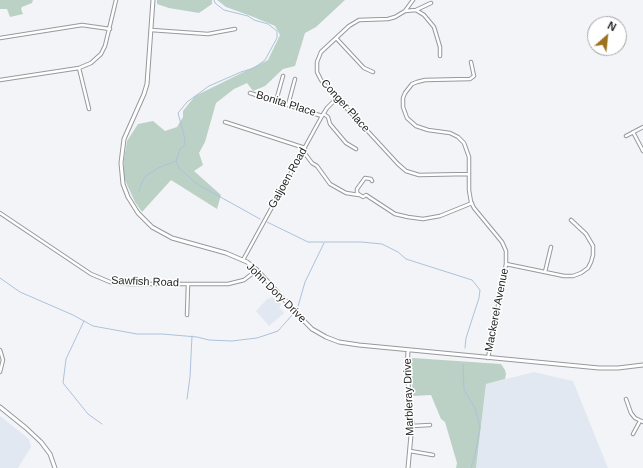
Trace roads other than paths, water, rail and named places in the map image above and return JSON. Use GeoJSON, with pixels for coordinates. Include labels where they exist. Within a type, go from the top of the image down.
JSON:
{"type":"FeatureCollection","features":[{"type":"Feature","properties":{"kind":"street"},"geometry":{"type":"LineString","coordinates":[[0,80],[79,68],[90,63],[101,54],[107,41],[116,0]]}},
{"type":"Feature","properties":{"kind":"street","name":"John Dory Drive"},"geometry":{"type":"LineString","coordinates":[[153,0],[147,84],[124,139],[121,152],[121,171],[126,190],[138,213],[148,223],[172,238],[226,253],[243,260],[257,270],[303,320],[322,335],[336,341],[408,350],[599,368],[618,368],[643,365]]}},
{"type":"Feature","properties":{"kind":"street","name":"Conger Place"},"geometry":{"type":"LineString","coordinates":[[413,0],[404,11],[392,18],[355,22],[321,52],[318,58],[317,72],[321,80],[337,98],[406,171],[419,175],[468,174]]}},
{"type":"Feature","properties":{"kind":"street"},"geometry":{"type":"LineString","coordinates":[[404,11],[416,10],[431,3]]}},
{"type":"Feature","properties":{"kind":"street"},"geometry":{"type":"LineString","coordinates":[[416,10],[424,15],[434,27],[440,47],[440,56]]}},
{"type":"Feature","properties":{"kind":"street"},"geometry":{"type":"LineString","coordinates":[[0,38],[82,25],[110,30]]}},
{"type":"Feature","properties":{"kind":"street"},"geometry":{"type":"LineString","coordinates":[[151,30],[208,34],[235,29]]}},
{"type":"Feature","properties":{"kind":"street"},"geometry":{"type":"LineString","coordinates":[[336,38],[364,68],[373,72]]}},
{"type":"Feature","properties":{"kind":"street","name":"Mackerel Avenue"},"geometry":{"type":"LineString","coordinates":[[471,62],[474,76],[470,79],[425,80],[417,82],[412,84],[407,91],[403,102],[404,111],[407,118],[416,126],[428,130],[450,133],[462,140],[468,151],[468,174],[472,204],[504,246],[506,264],[488,358]]}},
{"type":"Feature","properties":{"kind":"street"},"geometry":{"type":"LineString","coordinates":[[79,68],[89,108]]}},
{"type":"Feature","properties":{"kind":"street"},"geometry":{"type":"LineString","coordinates":[[276,101],[283,76]]}},
{"type":"Feature","properties":{"kind":"street"},"geometry":{"type":"LineString","coordinates":[[288,105],[295,79]]}},
{"type":"Feature","properties":{"kind":"street","name":"Bonita Place"},"geometry":{"type":"LineString","coordinates":[[250,93],[323,115]]}},
{"type":"Feature","properties":{"kind":"street","name":"Galjoen Road"},"geometry":{"type":"LineString","coordinates":[[243,260],[323,115],[337,98]]}},
{"type":"Feature","properties":{"kind":"street"},"geometry":{"type":"LineString","coordinates":[[323,115],[328,117],[330,124],[346,143],[356,148]]}},
{"type":"Feature","properties":{"kind":"street"},"geometry":{"type":"LineString","coordinates":[[225,122],[305,148]]}},
{"type":"Feature","properties":{"kind":"street"},"geometry":{"type":"LineString","coordinates":[[626,136],[643,127]]}},
{"type":"Feature","properties":{"kind":"street"},"geometry":{"type":"LineString","coordinates":[[633,132],[643,151]]}},
{"type":"Feature","properties":{"kind":"street"},"geometry":{"type":"LineString","coordinates":[[302,153],[317,166],[330,184],[346,193],[360,195],[363,197],[366,195],[395,214],[423,219],[440,216],[472,204]]}},
{"type":"Feature","properties":{"kind":"street"},"geometry":{"type":"LineString","coordinates":[[360,195],[357,191],[365,178],[372,181]]}},
{"type":"Feature","properties":{"kind":"street","name":"Sawfish Road"},"geometry":{"type":"LineString","coordinates":[[0,213],[91,274],[104,280],[116,283],[235,283],[249,278],[257,270]]}},
{"type":"Feature","properties":{"kind":"street"},"geometry":{"type":"LineString","coordinates":[[506,264],[573,276],[584,271],[592,262],[592,242],[571,220]]}},
{"type":"Feature","properties":{"kind":"street"},"geometry":{"type":"LineString","coordinates":[[545,272],[551,246]]}},
{"type":"Feature","properties":{"kind":"street"},"geometry":{"type":"LineString","coordinates":[[187,315],[188,284]]}},
{"type":"Feature","properties":{"kind":"street"},"geometry":{"type":"LineString","coordinates":[[0,350],[2,360],[0,372]]}},
{"type":"Feature","properties":{"kind":"street","name":"Marbleray Drive"},"geometry":{"type":"LineString","coordinates":[[408,350],[407,372],[412,426],[408,468]]}},
{"type":"Feature","properties":{"kind":"street"},"geometry":{"type":"LineString","coordinates":[[626,399],[631,413],[641,422],[633,434]]}},
{"type":"Feature","properties":{"kind":"street"},"geometry":{"type":"LineString","coordinates":[[0,407],[41,442],[50,454],[55,468]]}},
{"type":"Feature","properties":{"kind":"street"},"geometry":{"type":"LineString","coordinates":[[412,426],[430,425]]}},
{"type":"Feature","properties":{"kind":"street"},"geometry":{"type":"LineString","coordinates":[[410,451],[433,455]]}},
{"type":"Feature","properties":{"kind":"waterway"},"geometry":{"type":"LineString","coordinates":[[214,0],[215,3],[224,10],[248,16],[254,20],[268,24],[277,31],[277,38],[265,60],[254,68],[209,86],[187,102],[178,113],[185,139],[184,146],[180,149],[176,161],[179,168],[197,184],[260,219]]}},
{"type":"Feature","properties":{"kind":"waterway"},"geometry":{"type":"LineString","coordinates":[[139,192],[142,182],[146,176],[158,168],[176,161]]}},
{"type":"Feature","properties":{"kind":"waterway"},"geometry":{"type":"LineString","coordinates":[[267,222],[308,242],[361,242],[382,244],[398,252],[406,259],[472,280],[480,290],[479,298],[466,338],[465,348]]}},
{"type":"Feature","properties":{"kind":"waterway"},"geometry":{"type":"LineString","coordinates":[[297,310],[305,282],[324,243]]}},
{"type":"Feature","properties":{"kind":"waterway"},"geometry":{"type":"LineString","coordinates":[[0,278],[20,292],[73,315],[93,326],[137,334],[162,334],[197,337],[209,340],[232,341],[257,338],[278,331],[293,314]]}},
{"type":"Feature","properties":{"kind":"waterway"},"geometry":{"type":"LineString","coordinates":[[84,321],[66,359],[63,383],[88,414],[102,424]]}},
{"type":"Feature","properties":{"kind":"waterway"},"geometry":{"type":"LineString","coordinates":[[187,399],[190,377],[192,336]]}},
{"type":"Feature","properties":{"kind":"waterway"},"geometry":{"type":"LineString","coordinates":[[463,364],[464,390],[475,408],[480,427],[471,468]]}}]}
